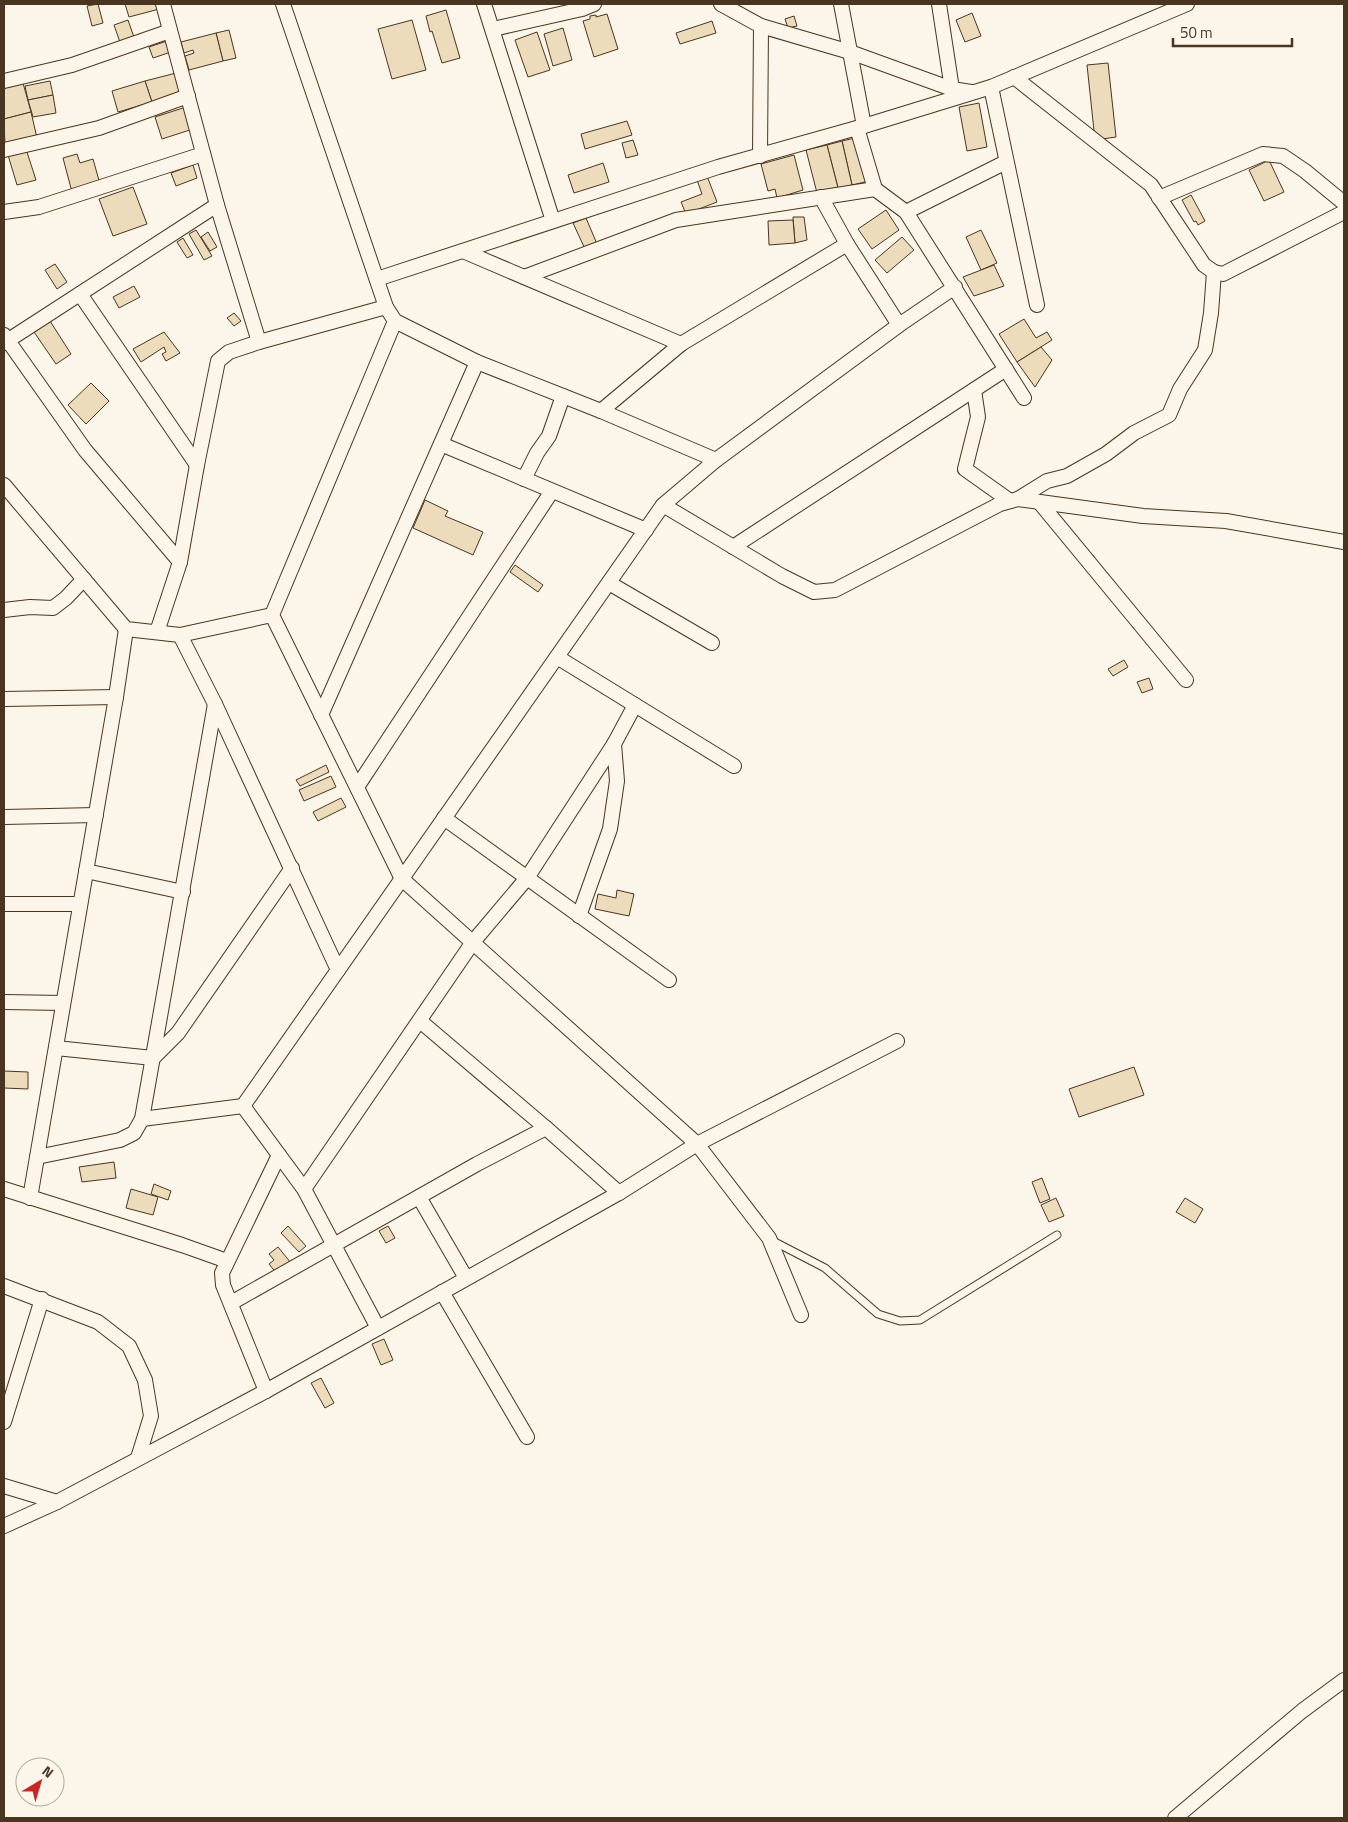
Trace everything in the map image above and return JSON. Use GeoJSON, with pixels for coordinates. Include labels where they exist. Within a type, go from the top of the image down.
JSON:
{"type":"FeatureCollection","features":[{"type":"Feature","properties":{"kind":"street"},"geometry":{"type":"LineString","coordinates":[[163,4],[217,205],[259,342]]}},
{"type":"Feature","properties":{"kind":"street"},"geometry":{"type":"LineString","coordinates":[[283,4],[386,307],[395,321],[477,362],[601,411],[716,460]]}},
{"type":"Feature","properties":{"kind":"street"},"geometry":{"type":"LineString","coordinates":[[484,4],[553,221]]}},
{"type":"Feature","properties":{"kind":"street"},"geometry":{"type":"LineString","coordinates":[[493,29],[582,9],[594,4]]}},
{"type":"Feature","properties":{"kind":"street"},"geometry":{"type":"LineString","coordinates":[[721,4],[761,26],[850,52],[952,89],[972,93]]}},
{"type":"Feature","properties":{"kind":"street"},"geometry":{"type":"LineString","coordinates":[[841,4],[861,127],[875,189],[906,212],[1024,398]]}},
{"type":"Feature","properties":{"kind":"street"},"geometry":{"type":"LineString","coordinates":[[939,4],[952,89]]}},
{"type":"Feature","properties":{"kind":"street"},"geometry":{"type":"LineString","coordinates":[[378,280],[463,250],[718,167],[861,127],[972,93],[1187,4]]}},
{"type":"Feature","properties":{"kind":"street"},"geometry":{"type":"LineString","coordinates":[[760,156],[761,26]]}},
{"type":"Feature","properties":{"kind":"street"},"geometry":{"type":"LineString","coordinates":[[4,81],[72,65],[170,31]]}},
{"type":"Feature","properties":{"kind":"street"},"geometry":{"type":"LineString","coordinates":[[1014,77],[1151,185],[1204,265],[1214,272],[1224,274],[1344,212]]}},
{"type":"Feature","properties":{"kind":"street"},"geometry":{"type":"LineString","coordinates":[[991,86],[1037,305]]}},
{"type":"Feature","properties":{"kind":"street"},"geometry":{"type":"LineString","coordinates":[[4,150],[99,128],[188,96]]}},
{"type":"Feature","properties":{"kind":"street"},"geometry":{"type":"LineString","coordinates":[[4,212],[39,207],[203,154]]}},
{"type":"Feature","properties":{"kind":"street"},"geometry":{"type":"LineString","coordinates":[[1160,198],[1263,154],[1283,156],[1305,171],[1344,203]]}},
{"type":"Feature","properties":{"kind":"street"},"geometry":{"type":"LineString","coordinates":[[906,212],[1006,162]]}},
{"type":"Feature","properties":{"kind":"street"},"geometry":{"type":"LineString","coordinates":[[524,277],[676,220],[875,189]]}},
{"type":"Feature","properties":{"kind":"street"},"geometry":{"type":"LineString","coordinates":[[821,197],[847,244],[899,325]]}},
{"type":"Feature","properties":{"kind":"street"},"geometry":{"type":"LineString","coordinates":[[180,562],[85,450],[5,340],[217,205]]}},
{"type":"Feature","properties":{"kind":"street"},"geometry":{"type":"LineString","coordinates":[[601,411],[681,344],[847,244]]}},
{"type":"Feature","properties":{"kind":"street"},"geometry":{"type":"LineString","coordinates":[[463,250],[681,344]]}},
{"type":"Feature","properties":{"kind":"street"},"geometry":{"type":"LineString","coordinates":[[664,505],[782,576],[814,592],[835,590],[1000,504],[1014,500],[1047,482],[1067,476],[1168,415],[1180,389],[1205,350],[1212,313],[1214,272]]}},
{"type":"Feature","properties":{"kind":"street"},"geometry":{"type":"LineString","coordinates":[[142,1120],[243,1106],[664,505],[716,460],[899,325],[955,287]]}},
{"type":"Feature","properties":{"kind":"street"},"geometry":{"type":"LineString","coordinates":[[80,294],[197,464]]}},
{"type":"Feature","properties":{"kind":"street"},"geometry":{"type":"LineString","coordinates":[[157,632],[180,562],[197,464],[218,361],[229,352],[259,342],[386,307]]}},
{"type":"Feature","properties":{"kind":"street"},"geometry":{"type":"LineString","coordinates":[[395,321],[272,615],[402,879],[697,1144],[769,1238],[801,1315]]}},
{"type":"Feature","properties":{"kind":"street"},"geometry":{"type":"LineString","coordinates":[[321,715],[477,362]]}},
{"type":"Feature","properties":{"kind":"street"},"geometry":{"type":"LineString","coordinates":[[733,547],[1006,369]]}},
{"type":"Feature","properties":{"kind":"street"},"geometry":{"type":"LineString","coordinates":[[974,390],[978,417],[965,469],[1014,500],[1143,516],[1226,522],[1343,541]]}},
{"type":"Feature","properties":{"kind":"street"},"geometry":{"type":"LineString","coordinates":[[524,479],[537,453],[549,436],[563,396]]}},
{"type":"Feature","properties":{"kind":"street"},"geometry":{"type":"LineString","coordinates":[[441,444],[646,530]]}},
{"type":"Feature","properties":{"kind":"street"},"geometry":{"type":"LineString","coordinates":[[4,485],[126,628],[180,635],[272,615]]}},
{"type":"Feature","properties":{"kind":"street"},"geometry":{"type":"LineString","coordinates":[[357,787],[552,491]]}},
{"type":"Feature","properties":{"kind":"street"},"geometry":{"type":"LineString","coordinates":[[1040,503],[1186,680]]}},
{"type":"Feature","properties":{"kind":"street"},"geometry":{"type":"LineString","coordinates":[[4,610],[30,607],[53,608],[66,598],[84,579]]}},
{"type":"Feature","properties":{"kind":"street"},"geometry":{"type":"LineString","coordinates":[[610,583],[712,643]]}},
{"type":"Feature","properties":{"kind":"street"},"geometry":{"type":"LineString","coordinates":[[30,1198],[116,697],[126,628]]}},
{"type":"Feature","properties":{"kind":"street"},"geometry":{"type":"LineString","coordinates":[[180,635],[215,704],[338,970]]}},
{"type":"Feature","properties":{"kind":"street"},"geometry":{"type":"LineString","coordinates":[[557,657],[734,766]]}},
{"type":"Feature","properties":{"kind":"street"},"geometry":{"type":"LineString","coordinates":[[4,699],[116,697]]}},
{"type":"Feature","properties":{"kind":"street"},"geometry":{"type":"LineString","coordinates":[[37,1157],[120,1140],[134,1133],[142,1120],[215,704]]}},
{"type":"Feature","properties":{"kind":"street"},"geometry":{"type":"LineString","coordinates":[[304,1189],[474,942],[527,878],[614,744],[635,705]]}},
{"type":"Feature","properties":{"kind":"street"},"geometry":{"type":"LineString","coordinates":[[579,916],[610,829],[617,781],[614,744]]}},
{"type":"Feature","properties":{"kind":"street"},"geometry":{"type":"LineString","coordinates":[[4,816],[96,815]]}},
{"type":"Feature","properties":{"kind":"street"},"geometry":{"type":"LineString","coordinates":[[444,818],[669,980]]}},
{"type":"Feature","properties":{"kind":"street"},"geometry":{"type":"LineString","coordinates":[[153,1058],[178,1033],[292,868]]}},
{"type":"Feature","properties":{"kind":"street"},"geometry":{"type":"LineString","coordinates":[[86,871],[183,892]]}},
{"type":"Feature","properties":{"kind":"street"},"geometry":{"type":"LineString","coordinates":[[4,904],[80,904]]}},
{"type":"Feature","properties":{"kind":"street"},"geometry":{"type":"LineString","coordinates":[[4,1002],[63,1004]]}},
{"type":"Feature","properties":{"kind":"street"},"geometry":{"type":"LineString","coordinates":[[420,1021],[546,1128],[618,1193]]}},
{"type":"Feature","properties":{"kind":"street"},"geometry":{"type":"LineString","coordinates":[[4,1526],[57,1502],[266,1390],[618,1193],[697,1144],[897,1041]]}},
{"type":"Feature","properties":{"kind":"street"},"geometry":{"type":"LineString","coordinates":[[56,1048],[153,1058]]}},
{"type":"Feature","properties":{"kind":"street"},"geometry":{"type":"LineString","coordinates":[[243,1106],[304,1189],[378,1328]]}},
{"type":"Feature","properties":{"kind":"street"},"geometry":{"type":"LineString","coordinates":[[231,1303],[525,1137],[546,1128]]}},
{"type":"Feature","properties":{"kind":"street"},"geometry":{"type":"LineString","coordinates":[[266,1390],[223,1285],[222,1273],[279,1155]]}},
{"type":"Feature","properties":{"kind":"street"},"geometry":{"type":"LineString","coordinates":[[4,1189],[227,1261]]}},
{"type":"Feature","properties":{"kind":"street"},"geometry":{"type":"LineString","coordinates":[[419,1196],[466,1278]]}},
{"type":"Feature","properties":{"kind":"street"},"geometry":{"type":"LineString","coordinates":[[4,1286],[98,1322],[129,1346],[145,1380],[150,1416],[138,1458]]}},
{"type":"Feature","properties":{"kind":"street"},"geometry":{"type":"LineString","coordinates":[[442,1292],[527,1437]]}},
{"type":"Feature","properties":{"kind":"street"},"geometry":{"type":"LineString","coordinates":[[4,1422],[42,1299]]}},
{"type":"Feature","properties":{"kind":"street"},"geometry":{"type":"LineString","coordinates":[[4,1486],[57,1502]]}},
{"type":"Feature","properties":{"kind":"street"},"geometry":{"type":"LineString","coordinates":[[1176,1818],[1302,1711],[1344,1680]]}},
{"type":"Feature","properties":{"kind":"lane"},"geometry":{"type":"LineString","coordinates":[[769,1238],[825,1268],[878,1314],[900,1321],[920,1320],[1057,1236]]}},
{"type":"Feature","properties":{"kind":"building"},"geometry":{"type":"Polygon","coordinates":[[[98,4],[103,23],[92,26],[87,6],[98,4]]]}},
{"type":"Feature","properties":{"kind":"building"},"geometry":{"type":"Polygon","coordinates":[[[125,4],[161,4],[163,8],[129,17],[125,4]]]}},
{"type":"Feature","properties":{"kind":"building"},"geometry":{"type":"Polygon","coordinates":[[[446,10],[460,58],[442,63],[426,16],[446,10]]]}},
{"type":"Feature","properties":{"kind":"building"},"geometry":{"type":"Polygon","coordinates":[[[972,13],[981,36],[965,42],[956,20],[972,13]]]}},
{"type":"Feature","properties":{"kind":"building"},"geometry":{"type":"Polygon","coordinates":[[[607,14],[618,49],[594,57],[583,21],[590,19],[590,16],[596,15],[596,17],[607,14]]]}},
{"type":"Feature","properties":{"kind":"building"},"geometry":{"type":"Polygon","coordinates":[[[794,16],[797,26],[788,28],[785,19],[794,16]]]}},
{"type":"Feature","properties":{"kind":"building"},"geometry":{"type":"Polygon","coordinates":[[[128,20],[136,43],[122,48],[114,25],[128,20]]]}},
{"type":"Feature","properties":{"kind":"building"},"geometry":{"type":"Polygon","coordinates":[[[412,20],[426,70],[392,79],[378,29],[412,20]]]}},
{"type":"Feature","properties":{"kind":"building"},"geometry":{"type":"Polygon","coordinates":[[[712,21],[716,33],[680,44],[676,33],[712,21]]]}},
{"type":"Feature","properties":{"kind":"building"},"geometry":{"type":"Polygon","coordinates":[[[563,28],[572,60],[553,66],[544,34],[563,28]]]}},
{"type":"Feature","properties":{"kind":"building"},"geometry":{"type":"Polygon","coordinates":[[[229,30],[236,58],[223,61],[216,33],[229,30]]]}},
{"type":"Feature","properties":{"kind":"building"},"geometry":{"type":"Polygon","coordinates":[[[537,32],[550,70],[528,77],[515,40],[537,32]]]}},
{"type":"Feature","properties":{"kind":"building"},"geometry":{"type":"Polygon","coordinates":[[[216,33],[223,61],[189,70],[185,56],[194,53],[193,50],[184,53],[181,42],[216,33]]]}},
{"type":"Feature","properties":{"kind":"building"},"geometry":{"type":"Polygon","coordinates":[[[170,40],[174,51],[153,58],[149,47],[170,40]]]}},
{"type":"Feature","properties":{"kind":"building"},"geometry":{"type":"Polygon","coordinates":[[[1108,63],[1116,137],[1095,140],[1087,65],[1108,63]]]}},
{"type":"Feature","properties":{"kind":"building"},"geometry":{"type":"Polygon","coordinates":[[[180,72],[186,93],[152,102],[145,81],[180,72]]]}},
{"type":"Feature","properties":{"kind":"building"},"geometry":{"type":"Polygon","coordinates":[[[50,81],[53,95],[28,100],[25,86],[50,81]]]}},
{"type":"Feature","properties":{"kind":"building"},"geometry":{"type":"Polygon","coordinates":[[[145,81],[152,102],[118,112],[112,91],[145,81]]]}},
{"type":"Feature","properties":{"kind":"building"},"geometry":{"type":"Polygon","coordinates":[[[23,83],[31,112],[4,119],[4,88],[23,83]]]}},
{"type":"Feature","properties":{"kind":"building"},"geometry":{"type":"Polygon","coordinates":[[[53,95],[56,113],[33,117],[28,100],[53,95]]]}},
{"type":"Feature","properties":{"kind":"building"},"geometry":{"type":"Polygon","coordinates":[[[979,103],[987,147],[967,151],[959,107],[979,103]]]}},
{"type":"Feature","properties":{"kind":"building"},"geometry":{"type":"Polygon","coordinates":[[[189,106],[196,128],[162,139],[155,117],[189,106]]]}},
{"type":"Feature","properties":{"kind":"building"},"geometry":{"type":"Polygon","coordinates":[[[31,112],[37,138],[5,146],[4,119],[31,112]]]}},
{"type":"Feature","properties":{"kind":"building"},"geometry":{"type":"Polygon","coordinates":[[[627,121],[632,135],[585,149],[581,134],[627,121]]]}},
{"type":"Feature","properties":{"kind":"building"},"geometry":{"type":"Polygon","coordinates":[[[859,137],[869,181],[852,185],[842,141],[859,137]]]}},
{"type":"Feature","properties":{"kind":"building"},"geometry":{"type":"Polygon","coordinates":[[[633,140],[638,155],[626,158],[622,143],[633,140]]]}},
{"type":"Feature","properties":{"kind":"building"},"geometry":{"type":"Polygon","coordinates":[[[842,141],[852,185],[838,188],[827,145],[842,141]]]}},
{"type":"Feature","properties":{"kind":"building"},"geometry":{"type":"Polygon","coordinates":[[[827,145],[838,188],[817,193],[806,150],[827,145]]]}},
{"type":"Feature","properties":{"kind":"building"},"geometry":{"type":"Polygon","coordinates":[[[26,149],[36,180],[17,185],[8,155],[26,149]]]}},
{"type":"Feature","properties":{"kind":"building"},"geometry":{"type":"Polygon","coordinates":[[[77,154],[80,163],[93,159],[100,184],[72,192],[63,158],[77,154]]]}},
{"type":"Feature","properties":{"kind":"building"},"geometry":{"type":"Polygon","coordinates":[[[794,155],[803,190],[777,198],[775,189],[768,191],[761,164],[794,155]]]}},
{"type":"Feature","properties":{"kind":"building"},"geometry":{"type":"Polygon","coordinates":[[[1269,160],[1284,192],[1264,201],[1249,170],[1269,160]]]}},
{"type":"Feature","properties":{"kind":"building"},"geometry":{"type":"Polygon","coordinates":[[[603,163],[609,182],[574,193],[568,175],[603,163]]]}},
{"type":"Feature","properties":{"kind":"building"},"geometry":{"type":"Polygon","coordinates":[[[193,165],[197,178],[176,186],[171,173],[193,165]]]}},
{"type":"Feature","properties":{"kind":"building"},"geometry":{"type":"Polygon","coordinates":[[[707,176],[717,202],[686,214],[681,202],[702,194],[697,180],[707,176]]]}},
{"type":"Feature","properties":{"kind":"building"},"geometry":{"type":"Polygon","coordinates":[[[133,187],[147,224],[113,236],[99,199],[133,187]]]}},
{"type":"Feature","properties":{"kind":"building"},"geometry":{"type":"Polygon","coordinates":[[[1191,195],[1205,221],[1198,225],[1196,221],[1194,222],[1182,200],[1191,195]]]}},
{"type":"Feature","properties":{"kind":"building"},"geometry":{"type":"Polygon","coordinates":[[[886,210],[899,230],[872,249],[858,229],[886,210]]]}},
{"type":"Feature","properties":{"kind":"building"},"geometry":{"type":"Polygon","coordinates":[[[793,217],[804,217],[807,240],[795,243],[793,217]]]}},
{"type":"Feature","properties":{"kind":"building"},"geometry":{"type":"Polygon","coordinates":[[[586,218],[597,244],[585,249],[573,223],[586,218]]]}},
{"type":"Feature","properties":{"kind":"building"},"geometry":{"type":"Polygon","coordinates":[[[793,220],[795,243],[769,245],[768,221],[793,220]]]}},
{"type":"Feature","properties":{"kind":"building"},"geometry":{"type":"Polygon","coordinates":[[[196,230],[212,256],[204,260],[189,234],[196,230]]]}},
{"type":"Feature","properties":{"kind":"building"},"geometry":{"type":"Polygon","coordinates":[[[981,230],[997,263],[981,270],[966,237],[981,230]]]}},
{"type":"Feature","properties":{"kind":"building"},"geometry":{"type":"Polygon","coordinates":[[[208,232],[217,247],[210,251],[201,237],[208,232]]]}},
{"type":"Feature","properties":{"kind":"building"},"geometry":{"type":"Polygon","coordinates":[[[902,237],[914,250],[887,273],[875,260],[902,237]]]}},
{"type":"Feature","properties":{"kind":"building"},"geometry":{"type":"Polygon","coordinates":[[[183,238],[193,255],[187,258],[177,242],[183,238]]]}},
{"type":"Feature","properties":{"kind":"building"},"geometry":{"type":"Polygon","coordinates":[[[55,264],[67,282],[57,289],[45,270],[55,264]]]}},
{"type":"Feature","properties":{"kind":"building"},"geometry":{"type":"Polygon","coordinates":[[[994,265],[1004,286],[974,296],[963,277],[994,265]]]}},
{"type":"Feature","properties":{"kind":"building"},"geometry":{"type":"Polygon","coordinates":[[[134,286],[140,297],[119,308],[113,297],[134,286]]]}},
{"type":"Feature","properties":{"kind":"building"},"geometry":{"type":"Polygon","coordinates":[[[234,313],[241,321],[234,326],[227,318],[234,313]]]}},
{"type":"Feature","properties":{"kind":"building"},"geometry":{"type":"Polygon","coordinates":[[[1024,319],[1036,338],[1047,332],[1052,340],[1017,362],[999,334],[1024,319]]]}},
{"type":"Feature","properties":{"kind":"building"},"geometry":{"type":"Polygon","coordinates":[[[50,321],[71,354],[56,364],[34,332],[50,321]]]}},
{"type":"Feature","properties":{"kind":"building"},"geometry":{"type":"Polygon","coordinates":[[[164,332],[180,353],[166,361],[162,354],[166,352],[164,347],[141,362],[133,349],[164,332]]]}},
{"type":"Feature","properties":{"kind":"building"},"geometry":{"type":"Polygon","coordinates":[[[1041,347],[1052,360],[1035,387],[1017,362],[1041,347]]]}},
{"type":"Feature","properties":{"kind":"building"},"geometry":{"type":"Polygon","coordinates":[[[91,383],[109,401],[86,424],[68,405],[91,383]]]}},
{"type":"Feature","properties":{"kind":"building"},"geometry":{"type":"Polygon","coordinates":[[[425,500],[448,511],[445,516],[483,532],[473,555],[413,528],[425,500]]]}},
{"type":"Feature","properties":{"kind":"building"},"geometry":{"type":"Polygon","coordinates":[[[515,565],[543,585],[538,592],[510,572],[515,565]]]}},
{"type":"Feature","properties":{"kind":"building"},"geometry":{"type":"Polygon","coordinates":[[[1124,660],[1128,667],[1113,676],[1108,669],[1124,660]]]}},
{"type":"Feature","properties":{"kind":"building"},"geometry":{"type":"Polygon","coordinates":[[[1149,678],[1153,689],[1142,693],[1137,682],[1149,678]]]}},
{"type":"Feature","properties":{"kind":"building"},"geometry":{"type":"Polygon","coordinates":[[[326,765],[329,772],[300,786],[296,780],[326,765]]]}},
{"type":"Feature","properties":{"kind":"building"},"geometry":{"type":"Polygon","coordinates":[[[331,776],[336,787],[304,801],[299,790],[331,776]]]}},
{"type":"Feature","properties":{"kind":"building"},"geometry":{"type":"Polygon","coordinates":[[[341,798],[346,807],[318,821],[313,812],[341,798]]]}},
{"type":"Feature","properties":{"kind":"building"},"geometry":{"type":"Polygon","coordinates":[[[617,890],[634,894],[629,916],[595,909],[598,894],[616,898],[617,890]]]}},
{"type":"Feature","properties":{"kind":"building"},"geometry":{"type":"Polygon","coordinates":[[[1134,1067],[1144,1095],[1079,1117],[1069,1089],[1134,1067]]]}},
{"type":"Feature","properties":{"kind":"building"},"geometry":{"type":"Polygon","coordinates":[[[4,1071],[28,1072],[28,1089],[4,1088],[4,1071]]]}},
{"type":"Feature","properties":{"kind":"building"},"geometry":{"type":"Polygon","coordinates":[[[114,1162],[116,1178],[82,1182],[79,1167],[114,1162]]]}},
{"type":"Feature","properties":{"kind":"building"},"geometry":{"type":"Polygon","coordinates":[[[1042,1178],[1050,1199],[1040,1203],[1032,1182],[1042,1178]]]}},
{"type":"Feature","properties":{"kind":"building"},"geometry":{"type":"Polygon","coordinates":[[[154,1184],[171,1191],[168,1200],[151,1194],[154,1184]]]}},
{"type":"Feature","properties":{"kind":"building"},"geometry":{"type":"Polygon","coordinates":[[[131,1189],[158,1197],[153,1215],[126,1208],[131,1189]]]}},
{"type":"Feature","properties":{"kind":"building"},"geometry":{"type":"Polygon","coordinates":[[[1056,1198],[1064,1216],[1049,1222],[1041,1205],[1056,1198]]]}},
{"type":"Feature","properties":{"kind":"building"},"geometry":{"type":"Polygon","coordinates":[[[1185,1198],[1203,1209],[1195,1223],[1176,1212],[1185,1198]]]}},
{"type":"Feature","properties":{"kind":"building"},"geometry":{"type":"Polygon","coordinates":[[[288,1226],[306,1246],[299,1252],[281,1233],[288,1226]]]}},
{"type":"Feature","properties":{"kind":"building"},"geometry":{"type":"Polygon","coordinates":[[[388,1226],[395,1238],[386,1243],[379,1231],[388,1226]]]}},
{"type":"Feature","properties":{"kind":"building"},"geometry":{"type":"Polygon","coordinates":[[[278,1247],[291,1263],[277,1274],[269,1264],[274,1260],[269,1254],[278,1247]]]}},
{"type":"Feature","properties":{"kind":"building"},"geometry":{"type":"Polygon","coordinates":[[[384,1339],[393,1360],[381,1365],[372,1344],[384,1339]]]}},
{"type":"Feature","properties":{"kind":"building"},"geometry":{"type":"Polygon","coordinates":[[[321,1378],[334,1403],[325,1408],[311,1383],[321,1378]]]}}]}
